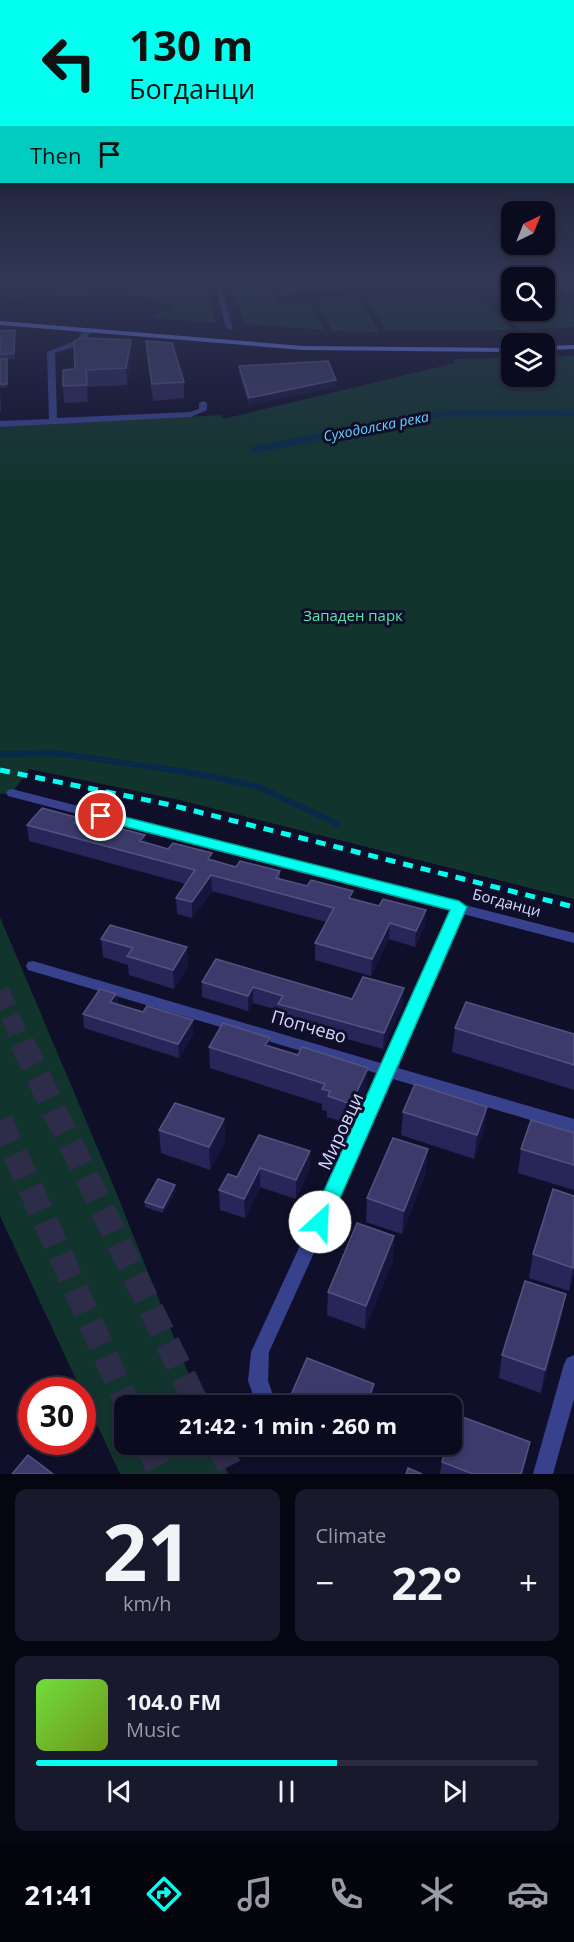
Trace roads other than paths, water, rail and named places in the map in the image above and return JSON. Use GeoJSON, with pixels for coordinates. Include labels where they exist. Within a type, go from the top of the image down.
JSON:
{"type":"FeatureCollection","features":[{"type":"Feature","properties":{"kind":"main road"},"geometry":{"type":"LineString","coordinates":[[300,348],[501,350]]}},
{"type":"Feature","properties":{"kind":"street"},"geometry":{"type":"LineString","coordinates":[[53,421],[51,352],[63,348]]}},
{"type":"Feature","properties":{"kind":"street"},"geometry":{"type":"LineString","coordinates":[[0,424],[191,414],[203,410],[203,403]]}},
{"type":"Feature","properties":{"kind":"street","name":"Богданци"},"geometry":{"type":"LineString","coordinates":[[12,793],[574,938]]}},
{"type":"Feature","properties":{"kind":"street","name":"Мировци"},"geometry":{"type":"LineString","coordinates":[[263,1395],[258,1381],[260,1352],[389,1070],[459,907]]}},
{"type":"Feature","properties":{"kind":"street","name":"Попчево"},"geometry":{"type":"LineString","coordinates":[[33,966],[574,1126]]}},
{"type":"Feature","properties":{"kind":"street"},"geometry":{"type":"LineString","coordinates":[[543,1474],[574,1364]]}},
{"type":"Feature","properties":{"kind":"water","name":"Суходолска река"},"geometry":{"type":"Polygon","coordinates":[[[574,409],[574,416],[438,417],[255,453],[249,447],[433,411],[574,409]]]}},
{"type":"Feature","properties":{"kind":"waterway"},"geometry":{"type":"LineString","coordinates":[[0,754],[56,753],[199,774],[259,787],[338,824]]}},
{"type":"Feature","properties":{"kind":"tunnel"},"geometry":{"type":"LineString","coordinates":[[0,990],[22,1045]]}},
{"type":"Feature","properties":{"kind":"tunnel"},"geometry":{"type":"LineString","coordinates":[[22,1043],[193,1395]]}},
{"type":"Feature","properties":{"kind":"tunnel"},"geometry":{"type":"LineString","coordinates":[[0,1120],[123,1395]]}},
{"type":"Feature","properties":{"kind":"tunnel"},"geometry":{"type":"LineString","coordinates":[[152,1455],[161,1474]]}},
{"type":"Feature","properties":{"kind":"tunnel"},"geometry":{"type":"LineString","coordinates":[[224,1455],[233,1474]]}},
{"type":"Feature","properties":{"kind":"railway"},"geometry":{"type":"LineString","coordinates":[[0,770],[171,805],[574,907]]}},
{"type":"Feature","properties":{"kind":"park label","name":"Западен парк"},"geometry":{"type":"Point","coordinates":[353,615]}}]}
